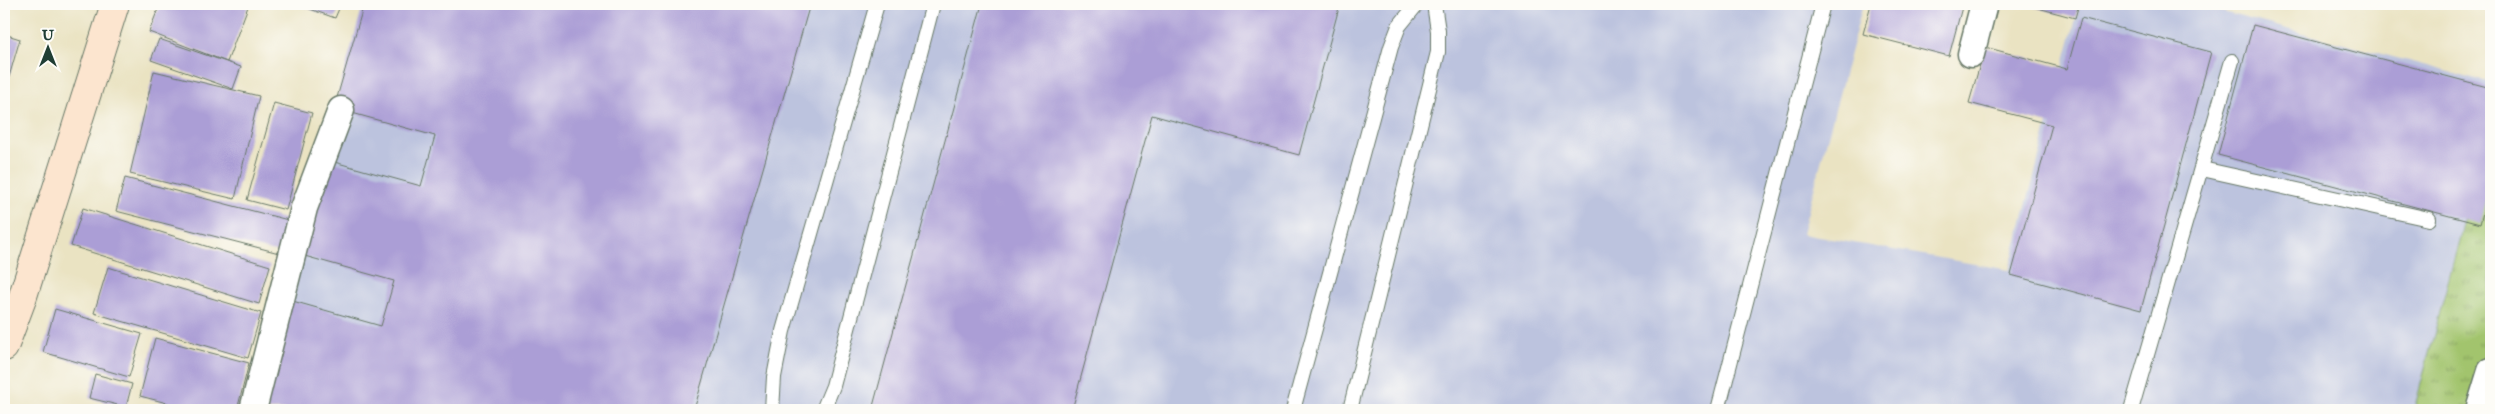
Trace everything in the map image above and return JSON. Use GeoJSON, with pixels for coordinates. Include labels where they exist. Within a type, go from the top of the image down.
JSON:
{"type":"FeatureCollection","features":[{"type":"Feature","properties":{"kind":"main road"},"geometry":{"type":"LineString","coordinates":[[4,348],[28,280],[115,4]]}},
{"type":"Feature","properties":{"kind":"street"},"geometry":{"type":"LineString","coordinates":[[1971,54],[1984,4]]}},
{"type":"Feature","properties":{"kind":"street"},"geometry":{"type":"LineString","coordinates":[[253,410],[304,208],[341,110]]}},
{"type":"Feature","properties":{"kind":"street"},"geometry":{"type":"LineString","coordinates":[[2478,410],[2491,371]]}},
{"type":"Feature","properties":{"kind":"lane"},"geometry":{"type":"LineString","coordinates":[[772,410],[774,377],[783,331],[877,4]]}},
{"type":"Feature","properties":{"kind":"lane"},"geometry":{"type":"LineString","coordinates":[[823,410],[833,386],[933,4]]}},
{"type":"Feature","properties":{"kind":"lane"},"geometry":{"type":"LineString","coordinates":[[1293,410],[1391,47],[1399,26],[1417,4]]}},
{"type":"Feature","properties":{"kind":"lane"},"geometry":{"type":"LineString","coordinates":[[1350,410],[1438,52],[1438,31],[1434,4]]}},
{"type":"Feature","properties":{"kind":"lane"},"geometry":{"type":"LineString","coordinates":[[1718,410],[1823,4]]}},
{"type":"Feature","properties":{"kind":"lane"},"geometry":{"type":"LineString","coordinates":[[2131,410],[2232,61]]}},
{"type":"Feature","properties":{"kind":"lane"},"geometry":{"type":"LineString","coordinates":[[2202,169],[2429,219]]}},
{"type":"Feature","properties":{"kind":"shaded area"},"geometry":{"type":"Polygon","coordinates":[[[363,4],[1863,4],[1802,234],[2009,270],[2080,4],[2193,4],[2491,83],[2491,410],[252,410],[363,4]]]}},
{"type":"Feature","properties":{"kind":"green space"},"geometry":{"type":"Polygon","coordinates":[[[2491,120],[2491,410],[2414,410],[2491,120]]]}},
{"type":"Feature","properties":{"kind":"building"},"geometry":{"type":"Polygon","coordinates":[[[160,4],[249,4],[227,62],[149,32],[160,4]]]}},
{"type":"Feature","properties":{"kind":"building"},"geometry":{"type":"Polygon","coordinates":[[[296,4],[341,4],[335,18],[296,4]]]}},
{"type":"Feature","properties":{"kind":"building"},"geometry":{"type":"Polygon","coordinates":[[[364,4],[810,4],[694,410],[258,410],[289,300],[381,326],[394,281],[301,255],[327,160],[421,186],[435,136],[334,108],[364,4]]]}},
{"type":"Feature","properties":{"kind":"building"},"geometry":{"type":"Polygon","coordinates":[[[982,4],[1340,4],[1299,155],[1152,115],[1072,410],[872,410],[982,4]]]}},
{"type":"Feature","properties":{"kind":"building"},"geometry":{"type":"Polygon","coordinates":[[[1871,4],[1948,4],[1962,7],[1949,56],[1863,34],[1871,4]]]}},
{"type":"Feature","properties":{"kind":"building"},"geometry":{"type":"Polygon","coordinates":[[[2023,4],[2079,4],[2075,18],[2023,4]]]}},
{"type":"Feature","properties":{"kind":"building"},"geometry":{"type":"Polygon","coordinates":[[[2081,18],[2211,52],[2141,310],[2011,275],[2052,125],[1969,103],[1985,47],[2067,69],[2081,18]]]}},
{"type":"Feature","properties":{"kind":"building"},"geometry":{"type":"Polygon","coordinates":[[[2253,25],[2491,88],[2491,183],[2480,224],[2218,155],[2253,25]]]}},
{"type":"Feature","properties":{"kind":"building"},"geometry":{"type":"Polygon","coordinates":[[[4,34],[20,39],[4,94],[4,34]]]}},
{"type":"Feature","properties":{"kind":"building"},"geometry":{"type":"Polygon","coordinates":[[[159,39],[241,67],[233,89],[151,60],[159,39]]]}},
{"type":"Feature","properties":{"kind":"building"},"geometry":{"type":"Polygon","coordinates":[[[154,71],[259,96],[235,199],[130,174],[154,71]]]}},
{"type":"Feature","properties":{"kind":"building"},"geometry":{"type":"Polygon","coordinates":[[[274,103],[312,113],[286,210],[247,200],[274,103]]]}},
{"type":"Feature","properties":{"kind":"building"},"geometry":{"type":"Polygon","coordinates":[[[125,178],[292,221],[283,254],[116,211],[125,178]]]}},
{"type":"Feature","properties":{"kind":"building"},"geometry":{"type":"Polygon","coordinates":[[[83,208],[270,266],[259,304],[71,246],[83,208]]]}},
{"type":"Feature","properties":{"kind":"building"},"geometry":{"type":"Polygon","coordinates":[[[108,267],[261,313],[248,358],[94,313],[108,267]]]}},
{"type":"Feature","properties":{"kind":"building"},"geometry":{"type":"Polygon","coordinates":[[[55,309],[142,334],[129,377],[43,352],[55,309]]]}},
{"type":"Feature","properties":{"kind":"building"},"geometry":{"type":"Polygon","coordinates":[[[155,338],[249,363],[237,410],[194,410],[140,396],[155,338]]]}},
{"type":"Feature","properties":{"kind":"building"},"geometry":{"type":"Polygon","coordinates":[[[95,374],[132,384],[126,407],[89,398],[95,374]]]}}]}
